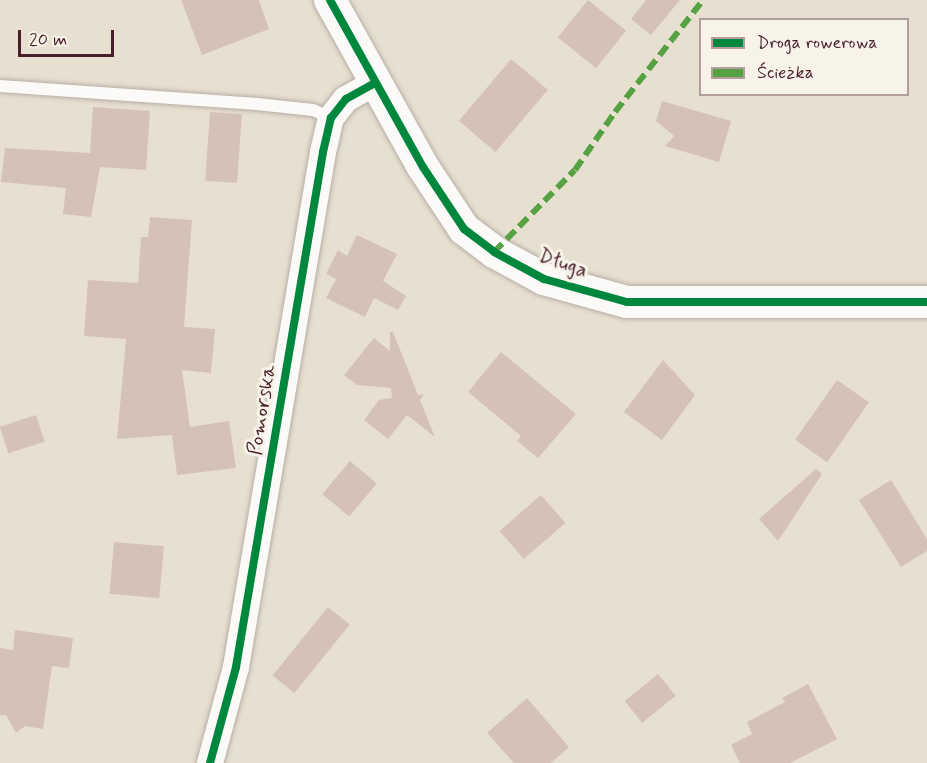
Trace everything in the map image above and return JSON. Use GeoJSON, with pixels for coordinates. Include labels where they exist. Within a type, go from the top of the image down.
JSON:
{"type":"FeatureCollection","features":[{"type":"Feature","properties":{"kind":"street","name":"Długa"},"geometry":{"type":"LineString","coordinates":[[330,0],[375,83],[464,229],[494,252],[544,279],[627,302],[927,302]]}},
{"type":"Feature","properties":{"kind":"street"},"geometry":{"type":"LineString","coordinates":[[331,118],[346,99],[375,83]]}},
{"type":"Feature","properties":{"kind":"street","name":"Pomorska"},"geometry":{"type":"LineString","coordinates":[[210,763],[236,667],[331,118]]}},
{"type":"Feature","properties":{"kind":"lane"},"geometry":{"type":"LineString","coordinates":[[0,86],[257,104],[313,110],[331,118]]}},
{"type":"Feature","properties":{"kind":"building"},"geometry":{"type":"Polygon","coordinates":[[[181,0],[259,0],[269,29],[202,55],[181,0]]]}},
{"type":"Feature","properties":{"kind":"building"},"geometry":{"type":"Polygon","coordinates":[[[588,0],[626,31],[596,68],[558,37],[588,0]]]}},
{"type":"Feature","properties":{"kind":"building"},"geometry":{"type":"Polygon","coordinates":[[[646,0],[680,0],[651,35],[631,19],[646,0]]]}},
{"type":"Feature","properties":{"kind":"building"},"geometry":{"type":"Polygon","coordinates":[[[511,59],[548,90],[496,152],[459,121],[511,59]]]}},
{"type":"Feature","properties":{"kind":"building"},"geometry":{"type":"Polygon","coordinates":[[[662,101],[731,121],[719,162],[665,146],[674,136],[656,121],[662,101]]]}},
{"type":"Feature","properties":{"kind":"building"},"geometry":{"type":"Polygon","coordinates":[[[93,107],[150,111],[146,170],[100,167],[91,217],[63,214],[66,188],[1,182],[5,148],[90,153],[93,107]]]}},
{"type":"Feature","properties":{"kind":"building"},"geometry":{"type":"Polygon","coordinates":[[[210,112],[242,114],[237,183],[205,181],[210,112]]]}},
{"type":"Feature","properties":{"kind":"building"},"geometry":{"type":"Polygon","coordinates":[[[150,217],[192,220],[184,327],[215,329],[211,373],[182,370],[190,427],[229,421],[236,468],[177,475],[172,435],[117,439],[126,339],[84,336],[88,280],[138,283],[141,237],[148,237],[150,217]]]}},
{"type":"Feature","properties":{"kind":"building"},"geometry":{"type":"Polygon","coordinates":[[[357,235],[397,254],[383,281],[406,296],[398,310],[374,298],[365,317],[326,298],[336,279],[326,274],[338,250],[347,256],[357,235]]]}},
{"type":"Feature","properties":{"kind":"building"},"geometry":{"type":"Polygon","coordinates":[[[390,332],[393,332],[418,395],[424,394],[420,400],[435,437],[407,415],[388,439],[364,420],[379,400],[392,398],[391,388],[357,385],[344,375],[374,338],[390,351],[390,332]]]}},
{"type":"Feature","properties":{"kind":"building"},"geometry":{"type":"Polygon","coordinates":[[[501,352],[576,414],[538,458],[517,441],[521,436],[468,392],[501,352]]]}},
{"type":"Feature","properties":{"kind":"building"},"geometry":{"type":"Polygon","coordinates":[[[663,360],[695,395],[662,440],[624,412],[663,360]]]}},
{"type":"Feature","properties":{"kind":"building"},"geometry":{"type":"Polygon","coordinates":[[[837,380],[869,402],[827,462],[795,440],[837,380]]]}},
{"type":"Feature","properties":{"kind":"building"},"geometry":{"type":"Polygon","coordinates":[[[36,415],[45,442],[9,453],[0,427],[36,415]]]}},
{"type":"Feature","properties":{"kind":"building"},"geometry":{"type":"Polygon","coordinates":[[[350,461],[377,483],[349,516],[322,494],[350,461]]]}},
{"type":"Feature","properties":{"kind":"building"},"geometry":{"type":"Polygon","coordinates":[[[816,469],[822,474],[778,541],[759,519],[816,469]]]}},
{"type":"Feature","properties":{"kind":"building"},"geometry":{"type":"Polygon","coordinates":[[[891,480],[927,539],[927,551],[901,567],[859,500],[891,480]]]}},
{"type":"Feature","properties":{"kind":"building"},"geometry":{"type":"Polygon","coordinates":[[[541,495],[565,523],[524,559],[499,531],[541,495]]]}},
{"type":"Feature","properties":{"kind":"building"},"geometry":{"type":"Polygon","coordinates":[[[114,542],[164,546],[159,598],[109,594],[114,542]]]}},
{"type":"Feature","properties":{"kind":"building"},"geometry":{"type":"Polygon","coordinates":[[[328,607],[350,625],[294,693],[273,675],[328,607]]]}},
{"type":"Feature","properties":{"kind":"building"},"geometry":{"type":"Polygon","coordinates":[[[15,630],[73,638],[69,668],[52,666],[43,729],[25,726],[16,733],[6,715],[0,715],[0,648],[13,650],[15,630]]]}},
{"type":"Feature","properties":{"kind":"building"},"geometry":{"type":"Polygon","coordinates":[[[658,674],[676,696],[642,723],[625,701],[658,674]]]}},
{"type":"Feature","properties":{"kind":"building"},"geometry":{"type":"Polygon","coordinates":[[[808,684],[837,739],[790,763],[740,763],[731,745],[752,734],[747,722],[785,702],[782,698],[808,684]]]}},
{"type":"Feature","properties":{"kind":"building"},"geometry":{"type":"Polygon","coordinates":[[[527,698],[569,747],[551,763],[514,763],[487,733],[527,698]]]}},
{"type":"Feature","properties":{"kind":"marked path"},"geometry":{"type":"LineString","coordinates":[[494,252],[575,170],[615,112],[703,0]]}},
{"type":"Feature","properties":{"kind":"cycle path"},"geometry":{"type":"LineString","coordinates":[[330,0],[423,167],[464,229],[494,252],[544,279],[627,302],[927,302]]}},
{"type":"Feature","properties":{"kind":"cycle path"},"geometry":{"type":"LineString","coordinates":[[210,763],[236,667],[323,152],[331,118],[346,99],[375,83]]}}]}
